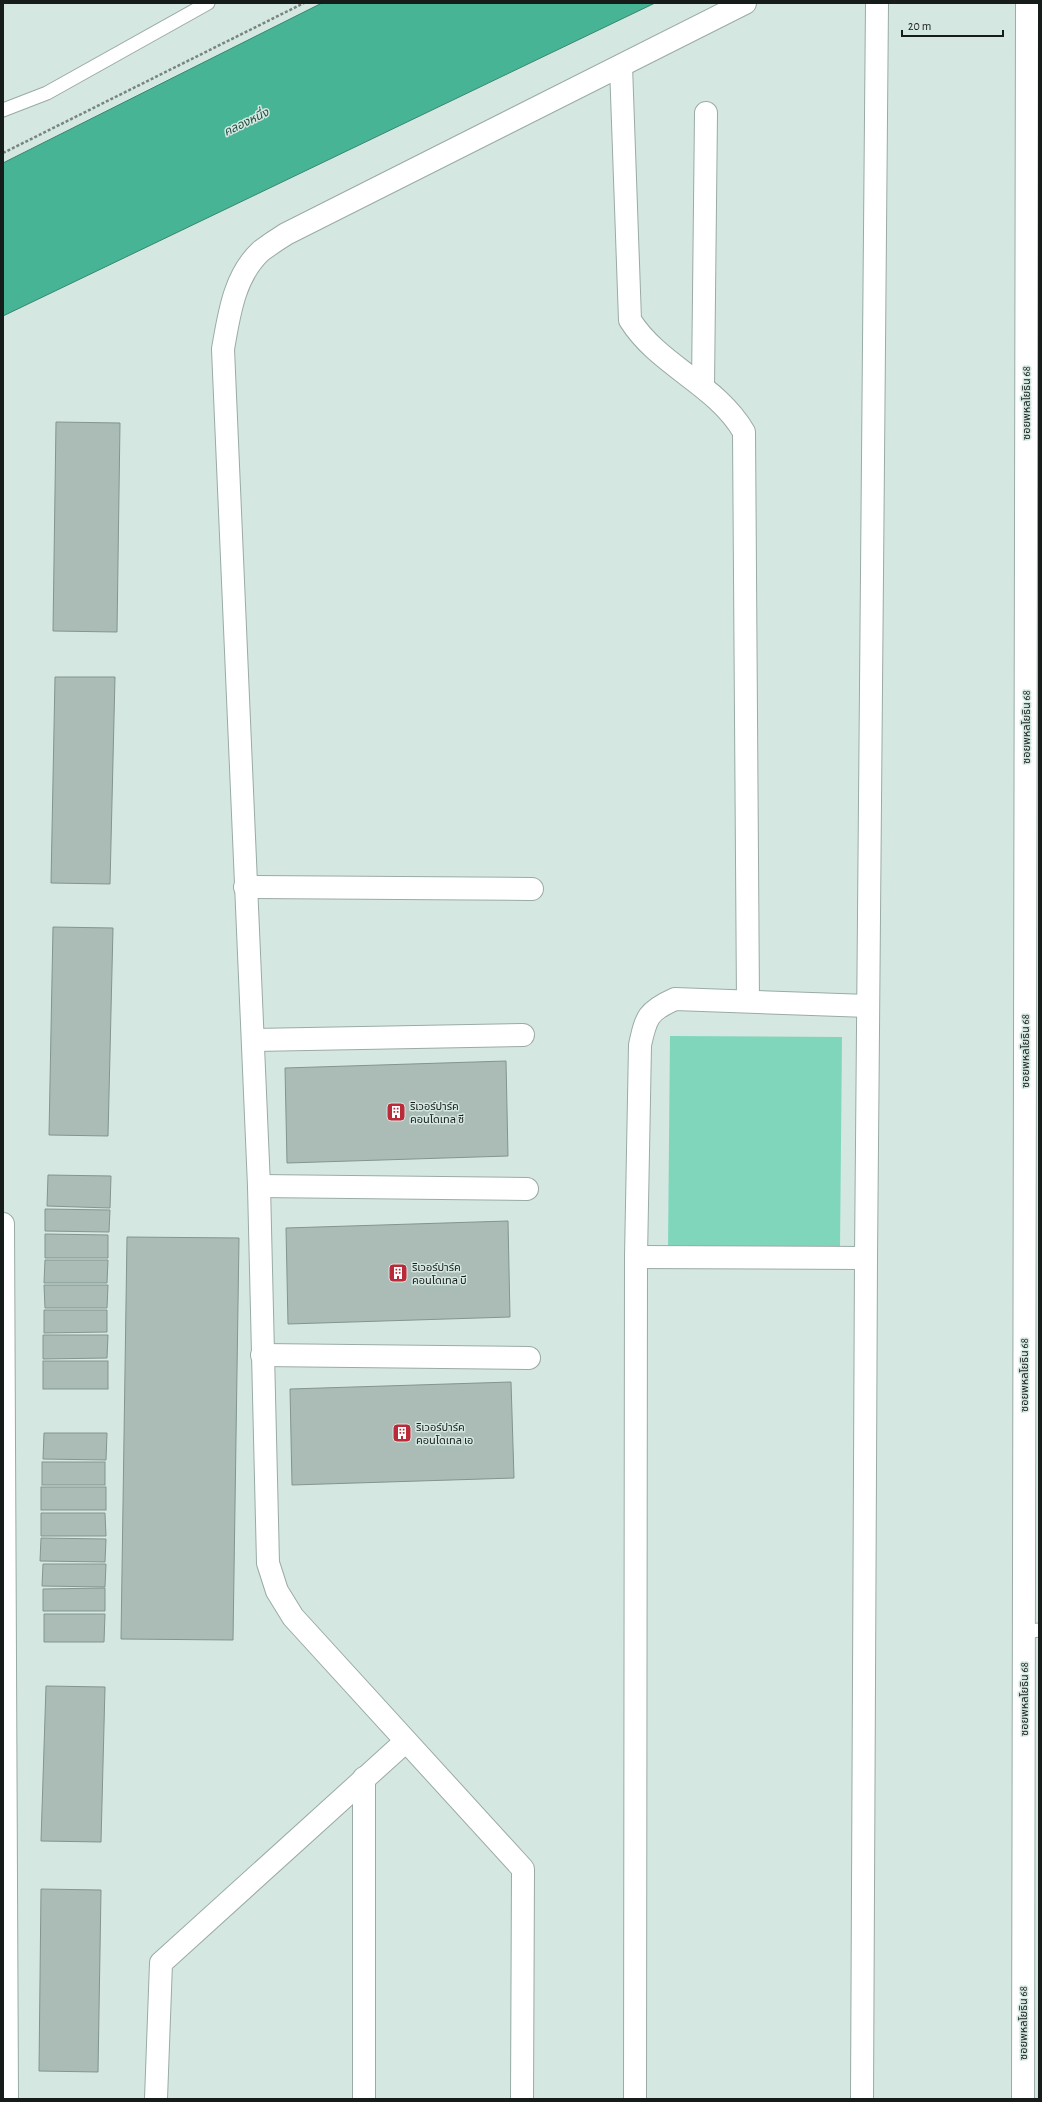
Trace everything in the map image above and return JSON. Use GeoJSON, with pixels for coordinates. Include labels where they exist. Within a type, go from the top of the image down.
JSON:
{"type":"FeatureCollection","features":[{"type":"Feature","properties":{"kind":"street"},"geometry":{"type":"LineString","coordinates":[[522,2099],[523,1869],[405,1742],[293,1616],[278,1591],[268,1563],[259,1186],[223,350],[230,305],[243,276],[261,252],[286,234],[746,3]]}},
{"type":"Feature","properties":{"kind":"street"},"geometry":{"type":"LineString","coordinates":[[862,2099],[866,1258],[877,3]]}},
{"type":"Feature","properties":{"kind":"street","name":"ซอยพหลโยธิน 68"},"geometry":{"type":"LineString","coordinates":[[1023,2099],[1031,1631],[1027,3]]}},
{"type":"Feature","properties":{"kind":"street"},"geometry":{"type":"LineString","coordinates":[[621,66],[630,320],[640,336],[657,352],[703,386],[735,416],[744,432],[748,1002]]}},
{"type":"Feature","properties":{"kind":"street"},"geometry":{"type":"LineString","coordinates":[[703,386],[706,113]]}},
{"type":"Feature","properties":{"kind":"street"},"geometry":{"type":"LineString","coordinates":[[245,887],[532,889]]}},
{"type":"Feature","properties":{"kind":"street"},"geometry":{"type":"LineString","coordinates":[[635,2099],[636,1257],[640,1045],[645,1022],[657,1007],[674,999],[868,1006]]}},
{"type":"Feature","properties":{"kind":"street"},"geometry":{"type":"LineString","coordinates":[[253,1040],[523,1035]]}},
{"type":"Feature","properties":{"kind":"street"},"geometry":{"type":"LineString","coordinates":[[259,1186],[527,1189]]}},
{"type":"Feature","properties":{"kind":"street"},"geometry":{"type":"LineString","coordinates":[[3,1224],[5,2060],[7,2099]]}},
{"type":"Feature","properties":{"kind":"street"},"geometry":{"type":"LineString","coordinates":[[636,1257],[866,1258]]}},
{"type":"Feature","properties":{"kind":"street"},"geometry":{"type":"LineString","coordinates":[[262,1355],[529,1358]]}},
{"type":"Feature","properties":{"kind":"street"},"geometry":{"type":"LineString","coordinates":[[156,2099],[161,1963],[405,1742]]}},
{"type":"Feature","properties":{"kind":"street"},"geometry":{"type":"LineString","coordinates":[[364,1778],[364,2099]]}},
{"type":"Feature","properties":{"kind":"lane"},"geometry":{"type":"LineString","coordinates":[[3,110],[47,93],[208,3]]}},
{"type":"Feature","properties":{"kind":"path"},"geometry":{"type":"LineString","coordinates":[[3,153],[304,3]]}},
{"type":"Feature","properties":{"kind":"shaded area"},"geometry":{"type":"Polygon","coordinates":[[[670,1036],[842,1037],[840,1248],[668,1247],[670,1036]]]}},
{"type":"Feature","properties":{"kind":"water","name":"คลองหนึ่ง"},"geometry":{"type":"Polygon","coordinates":[[[322,3],[655,3],[3,316],[3,163],[322,3]]]}},
{"type":"Feature","properties":{"kind":"building"},"geometry":{"type":"Polygon","coordinates":[[[56,422],[120,423],[117,632],[53,631],[56,422]]]}},
{"type":"Feature","properties":{"kind":"building"},"geometry":{"type":"Polygon","coordinates":[[[55,677],[115,677],[110,884],[51,883],[55,677]]]}},
{"type":"Feature","properties":{"kind":"building"},"geometry":{"type":"Polygon","coordinates":[[[53,927],[113,928],[108,1136],[49,1135],[53,927]]]}},
{"type":"Feature","properties":{"kind":"building","name":"ริเวอร์ปาร์ค คอนโดเทล ซี"},"geometry":{"type":"Polygon","coordinates":[[[506,1061],[508,1156],[287,1163],[285,1068],[506,1061]]]}},
{"type":"Feature","properties":{"kind":"building"},"geometry":{"type":"Polygon","coordinates":[[[48,1175],[111,1176],[110,1208],[47,1206],[48,1175]]]}},
{"type":"Feature","properties":{"kind":"building"},"geometry":{"type":"Polygon","coordinates":[[[45,1209],[110,1210],[109,1232],[45,1231],[45,1209]]]}},
{"type":"Feature","properties":{"kind":"building","name":"ริเวอร์ปาร์ค คอนโดเทล บี"},"geometry":{"type":"Polygon","coordinates":[[[508,1221],[510,1317],[288,1324],[286,1228],[508,1221]]]}},
{"type":"Feature","properties":{"kind":"building"},"geometry":{"type":"Polygon","coordinates":[[[45,1234],[108,1235],[108,1258],[45,1258],[45,1234]]]}},
{"type":"Feature","properties":{"kind":"building"},"geometry":{"type":"Polygon","coordinates":[[[127,1237],[239,1238],[233,1640],[121,1639],[127,1237]]]}},
{"type":"Feature","properties":{"kind":"building"},"geometry":{"type":"Polygon","coordinates":[[[45,1260],[108,1260],[107,1283],[44,1283],[45,1260]]]}},
{"type":"Feature","properties":{"kind":"building"},"geometry":{"type":"Polygon","coordinates":[[[44,1285],[108,1285],[107,1308],[45,1308],[44,1285]]]}},
{"type":"Feature","properties":{"kind":"building"},"geometry":{"type":"Polygon","coordinates":[[[44,1310],[107,1310],[107,1332],[44,1333],[44,1310]]]}},
{"type":"Feature","properties":{"kind":"building"},"geometry":{"type":"Polygon","coordinates":[[[43,1335],[108,1335],[107,1358],[43,1359],[43,1335]]]}},
{"type":"Feature","properties":{"kind":"building"},"geometry":{"type":"Polygon","coordinates":[[[43,1361],[108,1361],[108,1389],[43,1389],[43,1361]]]}},
{"type":"Feature","properties":{"kind":"building","name":"ริเวอร์ปาร์ค คอนโดเทล เอ"},"geometry":{"type":"Polygon","coordinates":[[[511,1382],[514,1478],[292,1485],[290,1389],[511,1382]]]}},
{"type":"Feature","properties":{"kind":"building"},"geometry":{"type":"Polygon","coordinates":[[[44,1433],[107,1433],[106,1460],[43,1459],[44,1433]]]}},
{"type":"Feature","properties":{"kind":"building"},"geometry":{"type":"Polygon","coordinates":[[[42,1462],[105,1462],[105,1485],[42,1485],[42,1462]]]}},
{"type":"Feature","properties":{"kind":"building"},"geometry":{"type":"Polygon","coordinates":[[[41,1487],[106,1487],[106,1510],[41,1510],[41,1487]]]}},
{"type":"Feature","properties":{"kind":"building"},"geometry":{"type":"Polygon","coordinates":[[[41,1513],[105,1513],[106,1536],[41,1536],[41,1513]]]}},
{"type":"Feature","properties":{"kind":"building"},"geometry":{"type":"Polygon","coordinates":[[[41,1538],[106,1539],[105,1562],[40,1561],[41,1538]]]}},
{"type":"Feature","properties":{"kind":"building"},"geometry":{"type":"Polygon","coordinates":[[[43,1564],[106,1564],[105,1587],[42,1586],[43,1564]]]}},
{"type":"Feature","properties":{"kind":"building"},"geometry":{"type":"Polygon","coordinates":[[[105,1588],[105,1611],[43,1611],[43,1589],[105,1588]]]}},
{"type":"Feature","properties":{"kind":"building"},"geometry":{"type":"Polygon","coordinates":[[[44,1614],[105,1614],[104,1642],[44,1642],[44,1614]]]}},
{"type":"Feature","properties":{"kind":"building"},"geometry":{"type":"Polygon","coordinates":[[[46,1686],[105,1687],[101,1842],[41,1841],[46,1686]]]}},
{"type":"Feature","properties":{"kind":"building"},"geometry":{"type":"Polygon","coordinates":[[[41,1889],[101,1890],[98,2072],[39,2071],[41,1889]]]}},
{"type":"Feature","properties":{"kind":"place","name":"ริเวอร์ปาร์ค คอนโดเทล ซี"},"geometry":{"type":"Point","coordinates":[396,1112]}},
{"type":"Feature","properties":{"kind":"place","name":"ริเวอร์ปาร์ค คอนโดเทล บี"},"geometry":{"type":"Point","coordinates":[398,1273]}},
{"type":"Feature","properties":{"kind":"place","name":"ริเวอร์ปาร์ค คอนโดเทล เอ"},"geometry":{"type":"Point","coordinates":[402,1433]}}]}
